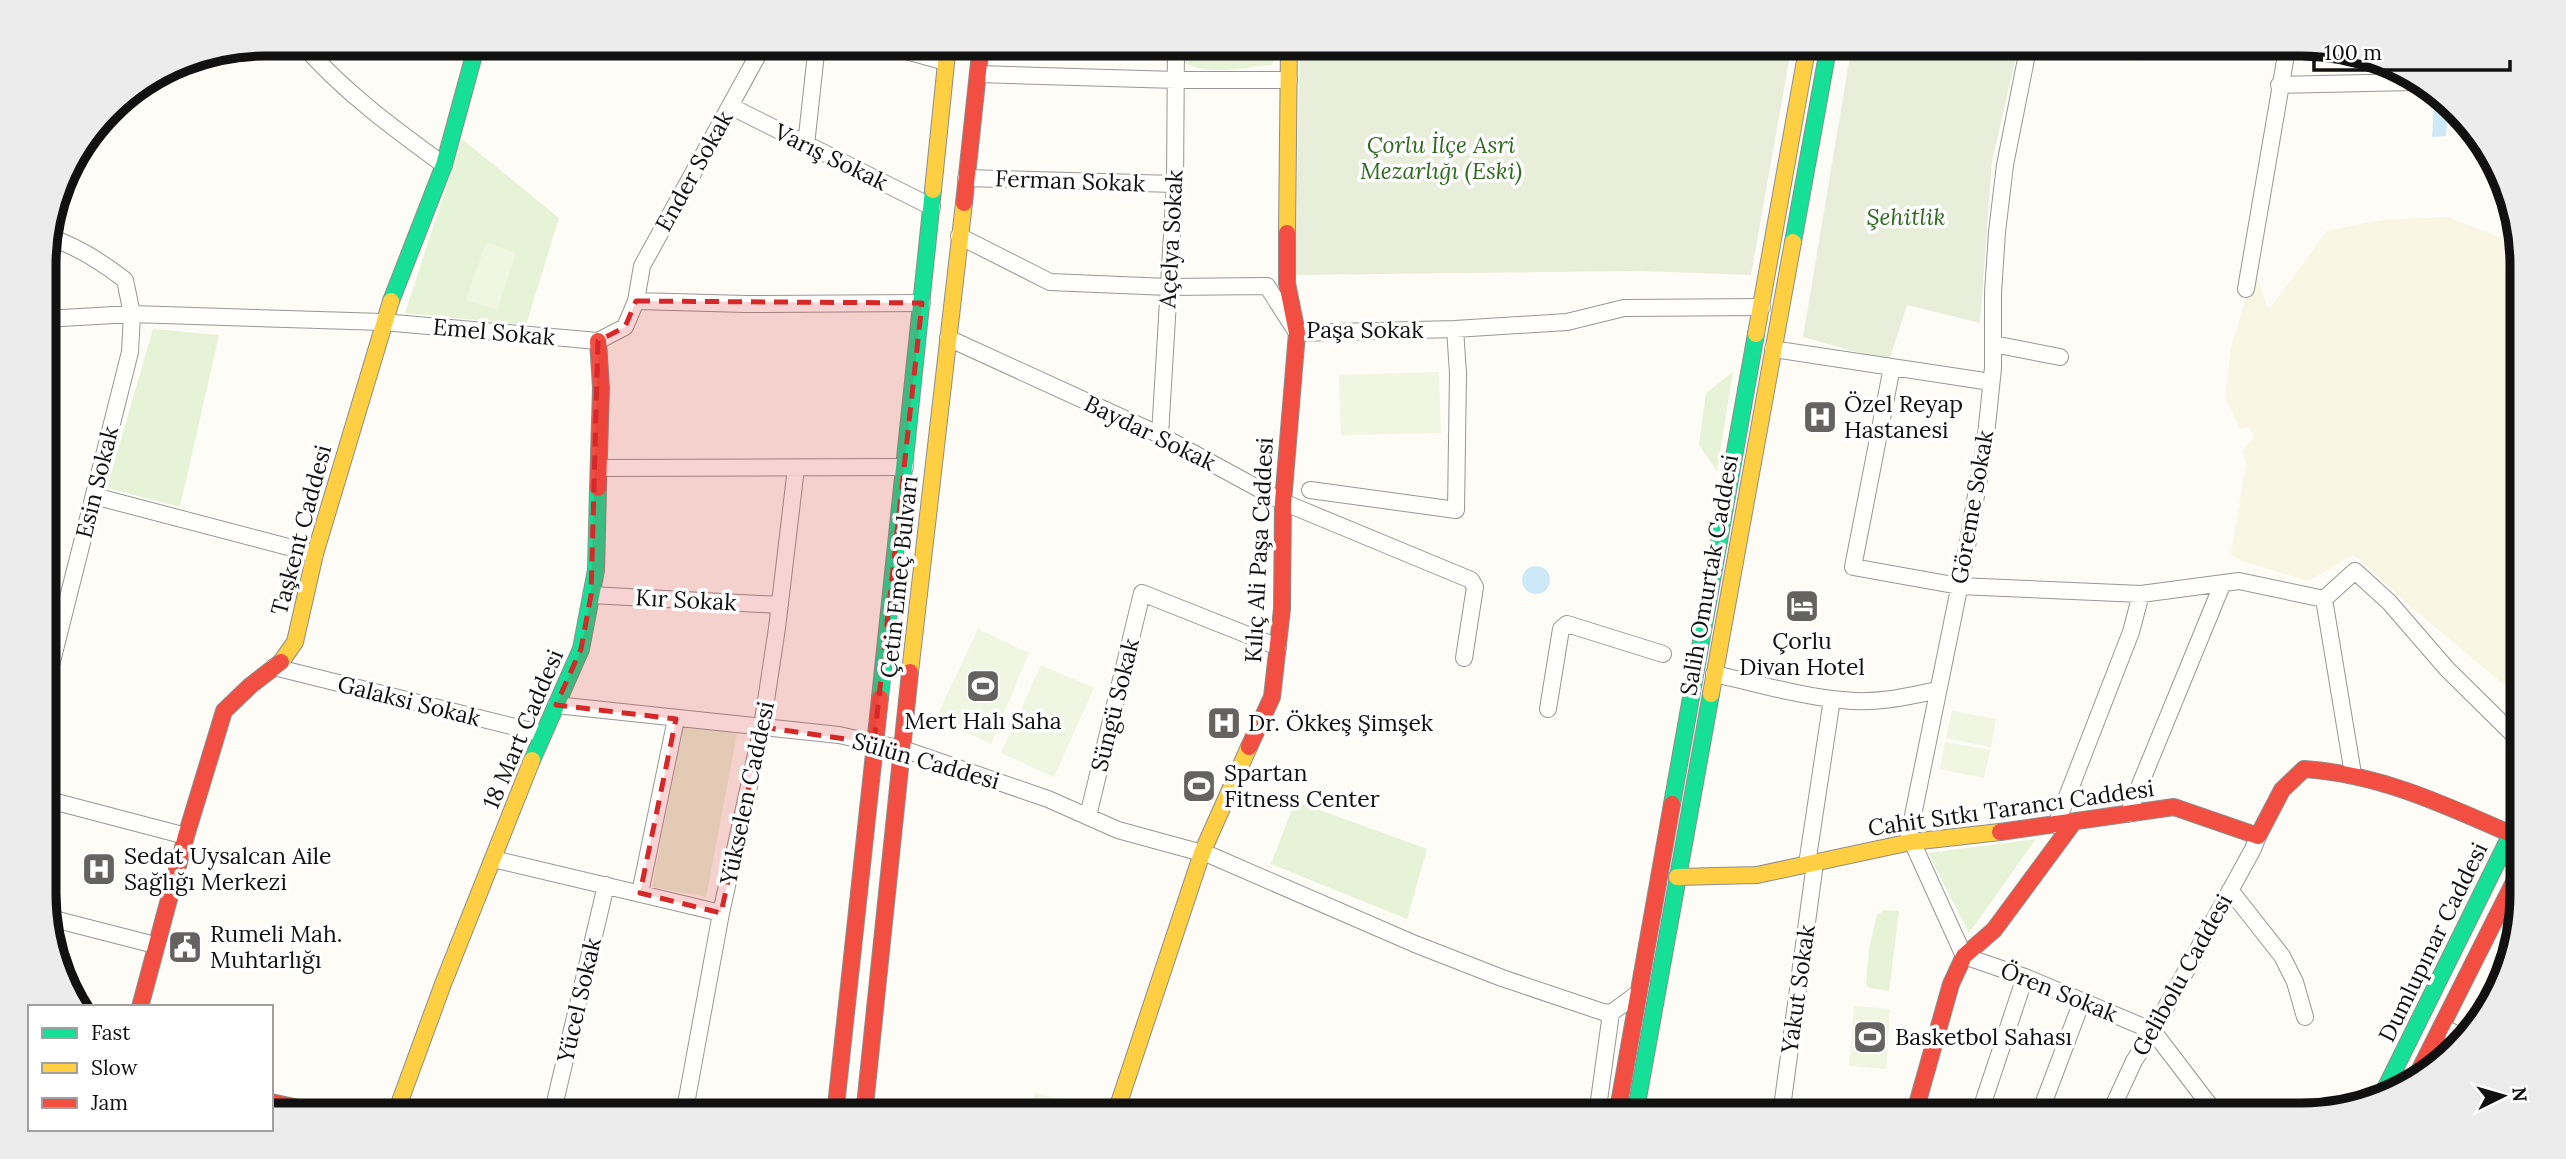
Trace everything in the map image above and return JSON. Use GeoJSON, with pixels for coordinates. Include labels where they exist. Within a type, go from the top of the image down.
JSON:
{"type":"FeatureCollection","features":[{"type":"Feature","properties":{"kind":"main road","name":"Taşkent Caddesi"},"geometry":{"type":"LineString","coordinates":[[140,1005],[155,945],[224,711],[250,686],[284,660],[295,642],[315,554],[383,322],[444,165],[474,56]]}},
{"type":"Feature","properties":{"kind":"main road","name":"Çetin Emeç Bulvarı"},"geometry":{"type":"LineString","coordinates":[[836,1103],[947,56]]}},
{"type":"Feature","properties":{"kind":"main road","name":"Çetin Emeç Bulvarı"},"geometry":{"type":"LineString","coordinates":[[865,1103],[884,896],[903,750],[980,56]]}},
{"type":"Feature","properties":{"kind":"main road","name":"Kılıç Ali Paşa Caddesi"},"geometry":{"type":"LineString","coordinates":[[1119,1103],[1203,852],[1272,697],[1282,609],[1283,502],[1297,332],[1287,283],[1289,56]]}},
{"type":"Feature","properties":{"kind":"main road","name":"Salih Omurtak Caddesi"},"geometry":{"type":"LineString","coordinates":[[1618,1103],[1806,56]]}},
{"type":"Feature","properties":{"kind":"main road","name":"Salih Omurtak Caddesi"},"geometry":{"type":"LineString","coordinates":[[1637,1103],[1827,56]]}},
{"type":"Feature","properties":{"kind":"main road","name":"18 Mart Caddesi"},"geometry":{"type":"LineString","coordinates":[[399,1103],[443,984],[543,734],[581,649],[596,570],[601,388],[598,341]]}},
{"type":"Feature","properties":{"kind":"main road"},"geometry":{"type":"LineString","coordinates":[[2258,836],[2282,790],[2304,769],[2353,774],[2397,784],[2510,834]]}},
{"type":"Feature","properties":{"kind":"main road","name":"Cahit Sıtkı Tarancı Caddesi"},"geometry":{"type":"LineString","coordinates":[[1677,877],[1757,875],[1911,842],[2073,823],[2175,807],[2258,836]]}},
{"type":"Feature","properties":{"kind":"main road"},"geometry":{"type":"LineString","coordinates":[[1917,1103],[1951,984],[1964,956],[1994,930],[2073,823]]}},
{"type":"Feature","properties":{"kind":"main road","name":"Dumlupınar Caddesi"},"geometry":{"type":"LineString","coordinates":[[2388,1083],[2510,836]]}},
{"type":"Feature","properties":{"kind":"main road","name":"Dumlupınar Caddesi"},"geometry":{"type":"LineString","coordinates":[[2423,1063],[2510,890]]}},
{"type":"Feature","properties":{"kind":"street"},"geometry":{"type":"LineString","coordinates":[[312,56],[376,116],[444,165]]}},
{"type":"Feature","properties":{"kind":"street","name":"Ender Sokak"},"geometry":{"type":"LineString","coordinates":[[636,301],[642,266],[757,56]]}},
{"type":"Feature","properties":{"kind":"street"},"geometry":{"type":"LineString","coordinates":[[806,145],[816,56]]}},
{"type":"Feature","properties":{"kind":"street"},"geometry":{"type":"LineString","coordinates":[[924,56],[946,62]]}},
{"type":"Feature","properties":{"kind":"street","name":"Açelya Sokak"},"geometry":{"type":"LineString","coordinates":[[1160,435],[1175,184],[1176,56]]}},
{"type":"Feature","properties":{"kind":"street","name":"Göreme Sokak"},"geometry":{"type":"LineString","coordinates":[[1964,956],[1909,835],[1985,445],[1991,382],[1994,281],[2005,164],[2027,56]]}},
{"type":"Feature","properties":{"kind":"street"},"geometry":{"type":"LineString","coordinates":[[2246,289],[2286,56]]}},
{"type":"Feature","properties":{"kind":"street"},"geometry":{"type":"LineString","coordinates":[[978,74],[1176,80],[1289,80]]}},
{"type":"Feature","properties":{"kind":"street"},"geometry":{"type":"LineString","coordinates":[[2280,85],[2402,82]]}},
{"type":"Feature","properties":{"kind":"street","name":"Varış Sokak"},"geometry":{"type":"LineString","coordinates":[[730,106],[932,207]]}},
{"type":"Feature","properties":{"kind":"street","name":"Ferman Sokak"},"geometry":{"type":"LineString","coordinates":[[966,178],[1175,184]]}},
{"type":"Feature","properties":{"kind":"street","name":"Paşa Sokak"},"geometry":{"type":"LineString","coordinates":[[959,236],[1049,282],[1167,287],[1267,286],[1297,332],[1455,329],[1567,322],[1624,307],[1762,307]]}},
{"type":"Feature","properties":{"kind":"street","name":"Esin Sokak"},"geometry":{"type":"LineString","coordinates":[[56,646],[130,352],[132,314],[125,280],[111,269],[58,241]]}},
{"type":"Feature","properties":{"kind":"street"},"geometry":{"type":"LineString","coordinates":[[598,341],[625,327],[636,301],[746,304],[922,303]]}},
{"type":"Feature","properties":{"kind":"street","name":"Emel Sokak"},"geometry":{"type":"LineString","coordinates":[[56,318],[132,314],[383,322],[598,341]]}},
{"type":"Feature","properties":{"kind":"street"},"geometry":{"type":"LineString","coordinates":[[1310,490],[1456,510],[1458,395],[1455,329]]}},
{"type":"Feature","properties":{"kind":"street","name":"Baydar Sokak"},"geometry":{"type":"LineString","coordinates":[[948,338],[1160,435],[1283,502],[1471,580],[1475,587],[1464,658]]}},
{"type":"Feature","properties":{"kind":"street"},"geometry":{"type":"LineString","coordinates":[[1993,344],[2060,357]]}},
{"type":"Feature","properties":{"kind":"street"},"geometry":{"type":"LineString","coordinates":[[1773,349],[1991,382]]}},
{"type":"Feature","properties":{"kind":"street"},"geometry":{"type":"LineString","coordinates":[[1892,367],[1853,567],[1959,586],[2141,594],[2239,581],[2324,599]]}},
{"type":"Feature","properties":{"kind":"street"},"geometry":{"type":"LineString","coordinates":[[599,468],[905,467]]}},
{"type":"Feature","properties":{"kind":"street","name":"Yükselen Caddesi"},"geometry":{"type":"LineString","coordinates":[[686,1103],[721,913],[762,727],[796,468]]}},
{"type":"Feature","properties":{"kind":"street"},"geometry":{"type":"LineString","coordinates":[[94,496],[315,554]]}},
{"type":"Feature","properties":{"kind":"street"},"geometry":{"type":"LineString","coordinates":[[2324,599],[2355,571],[2389,602],[2447,669],[2510,731]]}},
{"type":"Feature","properties":{"kind":"street"},"geometry":{"type":"LineString","coordinates":[[2128,814],[2222,585]]}},
{"type":"Feature","properties":{"kind":"street","name":"Süngü Sokak"},"geometry":{"type":"LineString","coordinates":[[1088,816],[1142,593],[1278,647]]}},
{"type":"Feature","properties":{"kind":"street"},"geometry":{"type":"LineString","coordinates":[[2056,825],[2130,632],[2141,594]]}},
{"type":"Feature","properties":{"kind":"street","name":"Kır Sokak"},"geometry":{"type":"LineString","coordinates":[[591,595],[780,605]]}},
{"type":"Feature","properties":{"kind":"street"},"geometry":{"type":"LineString","coordinates":[[2324,599],[2353,774]]}},
{"type":"Feature","properties":{"kind":"street"},"geometry":{"type":"LineString","coordinates":[[1548,709],[1561,629],[1567,624],[1663,654]]}},
{"type":"Feature","properties":{"kind":"street","name":"Galaksi Sokak"},"geometry":{"type":"LineString","coordinates":[[274,667],[543,734]]}},
{"type":"Feature","properties":{"kind":"street"},"geometry":{"type":"LineString","coordinates":[[1714,674],[1832,699],[1900,699],[1938,690]]}},
{"type":"Feature","properties":{"kind":"street","name":"Yakut Sokak"},"geometry":{"type":"LineString","coordinates":[[1782,1103],[1832,699]]}},
{"type":"Feature","properties":{"kind":"street","name":"Sülün Caddesi"},"geometry":{"type":"LineString","coordinates":[[556,705],[839,735],[903,750],[1048,799],[1118,830],[1203,852],[1415,944],[1543,992],[1611,1013]]}},
{"type":"Feature","properties":{"kind":"street"},"geometry":{"type":"LineString","coordinates":[[640,894],[676,719]]}},
{"type":"Feature","properties":{"kind":"street"},"geometry":{"type":"LineString","coordinates":[[56,802],[186,836]]}},
{"type":"Feature","properties":{"kind":"street","name":"Gelibolu Caddesi"},"geometry":{"type":"LineString","coordinates":[[2114,1103],[2134,1060],[2153,1031],[2258,836]]}},
{"type":"Feature","properties":{"kind":"street"},"geometry":{"type":"LineString","coordinates":[[493,859],[721,913]]}},
{"type":"Feature","properties":{"kind":"street","name":"Yücel Sokak"},"geometry":{"type":"LineString","coordinates":[[554,1103],[606,886]]}},
{"type":"Feature","properties":{"kind":"street"},"geometry":{"type":"LineString","coordinates":[[2230,890],[2283,957],[2295,982],[2305,1017]]}},
{"type":"Feature","properties":{"kind":"street"},"geometry":{"type":"LineString","coordinates":[[58,920],[155,945]]}},
{"type":"Feature","properties":{"kind":"street","name":"Ören Sokak"},"geometry":{"type":"LineString","coordinates":[[1964,956],[2025,976],[2153,1031]]}},
{"type":"Feature","properties":{"kind":"street"},"geometry":{"type":"LineString","coordinates":[[1983,1103],[2025,976]]}},
{"type":"Feature","properties":{"kind":"street"},"geometry":{"type":"LineString","coordinates":[[1599,1103],[1611,1013],[1637,994]]}},
{"type":"Feature","properties":{"kind":"street"},"geometry":{"type":"LineString","coordinates":[[2044,1103],[2082,1001]]}},
{"type":"Feature","properties":{"kind":"street"},"geometry":{"type":"LineString","coordinates":[[2441,1027],[2456,1034]]}},
{"type":"Feature","properties":{"kind":"street"},"geometry":{"type":"LineString","coordinates":[[2153,1031],[2208,1103]]}},
{"type":"Feature","properties":{"kind":"highlighted area"},"geometry":{"type":"Polygon","coordinates":[[[636,301],[922,303],[874,743],[762,727],[721,913],[640,893],[676,719],[556,705],[581,649],[591,595],[598,341],[625,327],[636,301]]]}},
{"type":"Feature","properties":{"kind":"shaded area"},"geometry":{"type":"Polygon","coordinates":[[[2447,217],[2508,240],[2510,690],[2354,555],[2308,581],[2239,560],[2231,554],[2246,464],[2242,451],[2254,437],[2249,427],[2241,429],[2225,398],[2231,348],[2252,277],[2259,280],[2266,306],[2270,308],[2327,231],[2382,220],[2447,217]]]}},
{"type":"Feature","properties":{"kind":"green space"},"geometry":{"type":"Polygon","coordinates":[[[1179,56],[1276,56],[1272,65],[1211,70],[1189,65],[1179,59],[1179,56]]]}},
{"type":"Feature","properties":{"kind":"green space","name":"Çorlu İlçe Asri Mezarlığı (Eski)"},"geometry":{"type":"Polygon","coordinates":[[[1300,56],[1790,56],[1751,275],[1640,271],[1295,275],[1300,56]]]}},
{"type":"Feature","properties":{"kind":"green space","name":"Şehitlik"},"geometry":{"type":"Polygon","coordinates":[[[1850,56],[2016,56],[1992,161],[1980,323],[1907,305],[1889,361],[1803,337],[1850,56]]]}},
{"type":"Feature","properties":{"kind":"green space"},"geometry":{"type":"Polygon","coordinates":[[[462,139],[559,218],[526,325],[405,313],[462,139]]]}},
{"type":"Feature","properties":{"kind":"green space"},"geometry":{"type":"Polygon","coordinates":[[[486,242],[516,253],[497,310],[466,300],[486,242]]]}},
{"type":"Feature","properties":{"kind":"green space"},"geometry":{"type":"Polygon","coordinates":[[[153,329],[219,335],[180,507],[107,488],[153,329]]]}},
{"type":"Feature","properties":{"kind":"green space"},"geometry":{"type":"Polygon","coordinates":[[[1439,372],[1441,433],[1341,435],[1339,375],[1439,372]]]}},
{"type":"Feature","properties":{"kind":"green space"},"geometry":{"type":"Polygon","coordinates":[[[1733,372],[1717,471],[1699,445],[1706,393],[1733,372]]]}},
{"type":"Feature","properties":{"kind":"green space","name":"Mert Halı Saha"},"geometry":{"type":"Polygon","coordinates":[[[978,629],[1029,653],[991,744],[936,718],[978,629]]]}},
{"type":"Feature","properties":{"kind":"green space","name":"Mert Halı Saha"},"geometry":{"type":"Polygon","coordinates":[[[1041,665],[1094,688],[1054,777],[1001,753],[1041,665]]]}},
{"type":"Feature","properties":{"kind":"green space"},"geometry":{"type":"Polygon","coordinates":[[[1952,711],[1996,719],[1991,747],[1946,738],[1952,711]]]}},
{"type":"Feature","properties":{"kind":"green space"},"geometry":{"type":"Polygon","coordinates":[[[684,724],[737,734],[706,897],[652,887],[684,724]]]}},
{"type":"Feature","properties":{"kind":"green space"},"geometry":{"type":"Polygon","coordinates":[[[1945,742],[1990,750],[1984,778],[1940,769],[1945,742]]]}},
{"type":"Feature","properties":{"kind":"green space"},"geometry":{"type":"Polygon","coordinates":[[[1295,801],[1427,849],[1407,919],[1271,864],[1295,801]]]}},
{"type":"Feature","properties":{"kind":"green space"},"geometry":{"type":"Polygon","coordinates":[[[2036,839],[1969,933],[1928,853],[2036,839]]]}},
{"type":"Feature","properties":{"kind":"green space"},"geometry":{"type":"Polygon","coordinates":[[[1885,910],[1899,911],[1889,991],[1869,988],[1866,984],[1869,949],[1877,915],[1885,910]]]}},
{"type":"Feature","properties":{"kind":"green space","name":"Basketbol Sahası"},"geometry":{"type":"Polygon","coordinates":[[[1854,1006],[1890,1009],[1886,1069],[1849,1066],[1854,1006]]]}},
{"type":"Feature","properties":{"kind":"green space"},"geometry":{"type":"Polygon","coordinates":[[[1035,1093],[1077,1103],[1032,1103],[1035,1093]]]}},
{"type":"Feature","properties":{"kind":"water"},"geometry":{"type":"Polygon","coordinates":[[[2116,56],[2142,56],[2141,61],[2116,56]]]}},
{"type":"Feature","properties":{"kind":"water"},"geometry":{"type":"Polygon","coordinates":[[[2434,109],[2440,109],[2448,116],[2446,136],[2432,137],[2434,109]]]}},
{"type":"Feature","properties":{"kind":"water"},"geometry":{"type":"Polygon","coordinates":[[[1536,566],[1546,570],[1550,580],[1546,590],[1536,594],[1526,590],[1522,580],[1526,570],[1536,566]]]}},
{"type":"Feature","properties":{"kind":"traffic: fast"},"geometry":{"type":"LineString","coordinates":[[391,301],[444,165],[474,56]]}},
{"type":"Feature","properties":{"kind":"traffic: fast"},"geometry":{"type":"LineString","coordinates":[[1793,242],[1827,56]]}},
{"type":"Feature","properties":{"kind":"traffic: fast"},"geometry":{"type":"LineString","coordinates":[[880,698],[933,190]]}},
{"type":"Feature","properties":{"kind":"traffic: fast"},"geometry":{"type":"LineString","coordinates":[[1672,804],[1756,334]]}},
{"type":"Feature","properties":{"kind":"traffic: fast"},"geometry":{"type":"LineString","coordinates":[[532,760],[581,649],[596,570],[598,488]]}},
{"type":"Feature","properties":{"kind":"traffic: fast"},"geometry":{"type":"LineString","coordinates":[[1637,1103],[1711,694]]}},
{"type":"Feature","properties":{"kind":"traffic: fast"},"geometry":{"type":"LineString","coordinates":[[2388,1083],[2510,836]]}},
{"type":"Feature","properties":{"kind":"traffic: slow"},"geometry":{"type":"LineString","coordinates":[[933,190],[947,56]]}},
{"type":"Feature","properties":{"kind":"traffic: slow"},"geometry":{"type":"LineString","coordinates":[[1287,233],[1289,56]]}},
{"type":"Feature","properties":{"kind":"traffic: slow"},"geometry":{"type":"LineString","coordinates":[[1756,334],[1806,56]]}},
{"type":"Feature","properties":{"kind":"traffic: slow"},"geometry":{"type":"LineString","coordinates":[[910,672],[964,203]]}},
{"type":"Feature","properties":{"kind":"traffic: slow"},"geometry":{"type":"LineString","coordinates":[[1711,694],[1793,242]]}},
{"type":"Feature","properties":{"kind":"traffic: slow"},"geometry":{"type":"LineString","coordinates":[[281,662],[295,642],[315,554],[391,301]]}},
{"type":"Feature","properties":{"kind":"traffic: slow"},"geometry":{"type":"LineString","coordinates":[[1119,1103],[1202,853],[1249,747]]}},
{"type":"Feature","properties":{"kind":"traffic: slow"},"geometry":{"type":"LineString","coordinates":[[399,1103],[443,984],[532,760]]}},
{"type":"Feature","properties":{"kind":"traffic: slow"},"geometry":{"type":"LineString","coordinates":[[1677,877],[1757,875],[1911,842],[2000,832]]}},
{"type":"Feature","properties":{"kind":"traffic: jam"},"geometry":{"type":"LineString","coordinates":[[964,203],[980,56]]}},
{"type":"Feature","properties":{"kind":"traffic: jam"},"geometry":{"type":"LineString","coordinates":[[1249,747],[1272,697],[1282,609],[1283,502],[1297,333],[1287,283],[1287,233]]}},
{"type":"Feature","properties":{"kind":"traffic: jam"},"geometry":{"type":"LineString","coordinates":[[598,341],[601,388],[598,488]]}},
{"type":"Feature","properties":{"kind":"traffic: jam"},"geometry":{"type":"LineString","coordinates":[[141,1005],[186,836],[224,711],[281,662]]}},
{"type":"Feature","properties":{"kind":"traffic: jam"},"geometry":{"type":"LineString","coordinates":[[865,1103],[910,672]]}},
{"type":"Feature","properties":{"kind":"traffic: jam"},"geometry":{"type":"LineString","coordinates":[[836,1103],[880,698]]}},
{"type":"Feature","properties":{"kind":"traffic: jam"},"geometry":{"type":"LineString","coordinates":[[2000,832],[2174,807],[2258,836],[2282,790],[2304,769],[2332,772],[2385,784],[2510,834]]}},
{"type":"Feature","properties":{"kind":"traffic: jam"},"geometry":{"type":"LineString","coordinates":[[1619,1103],[1672,804]]}},
{"type":"Feature","properties":{"kind":"traffic: jam"},"geometry":{"type":"LineString","coordinates":[[1917,1103],[1951,984],[1964,956],[1994,930],[2073,823]]}},
{"type":"Feature","properties":{"kind":"traffic: jam"},"geometry":{"type":"LineString","coordinates":[[2423,1063],[2510,890]]}},
{"type":"Feature","properties":{"kind":"place","name":"Özel Reyap Hastanesi"},"geometry":{"type":"Point","coordinates":[1820,417]}},
{"type":"Feature","properties":{"kind":"place","name":"Çorlu Divan Hotel"},"geometry":{"type":"Point","coordinates":[1802,606]}},
{"type":"Feature","properties":{"kind":"place","name":"Mert Halı Saha"},"geometry":{"type":"Point","coordinates":[983,686]}},
{"type":"Feature","properties":{"kind":"place","name":"Dr. Ökkeş Şimşek"},"geometry":{"type":"Point","coordinates":[1224,723]}},
{"type":"Feature","properties":{"kind":"place","name":"Spartan Fitness Center"},"geometry":{"type":"Point","coordinates":[1199,786]}},
{"type":"Feature","properties":{"kind":"place","name":"Sedat Uysalcan Aile Sağlığı Merkezi"},"geometry":{"type":"Point","coordinates":[99,869]}},
{"type":"Feature","properties":{"kind":"place","name":"Rumeli Mah. Muhtarlığı"},"geometry":{"type":"Point","coordinates":[185,947]}},
{"type":"Feature","properties":{"kind":"place","name":"Basketbol Sahası"},"geometry":{"type":"Point","coordinates":[1870,1037]}}]}
